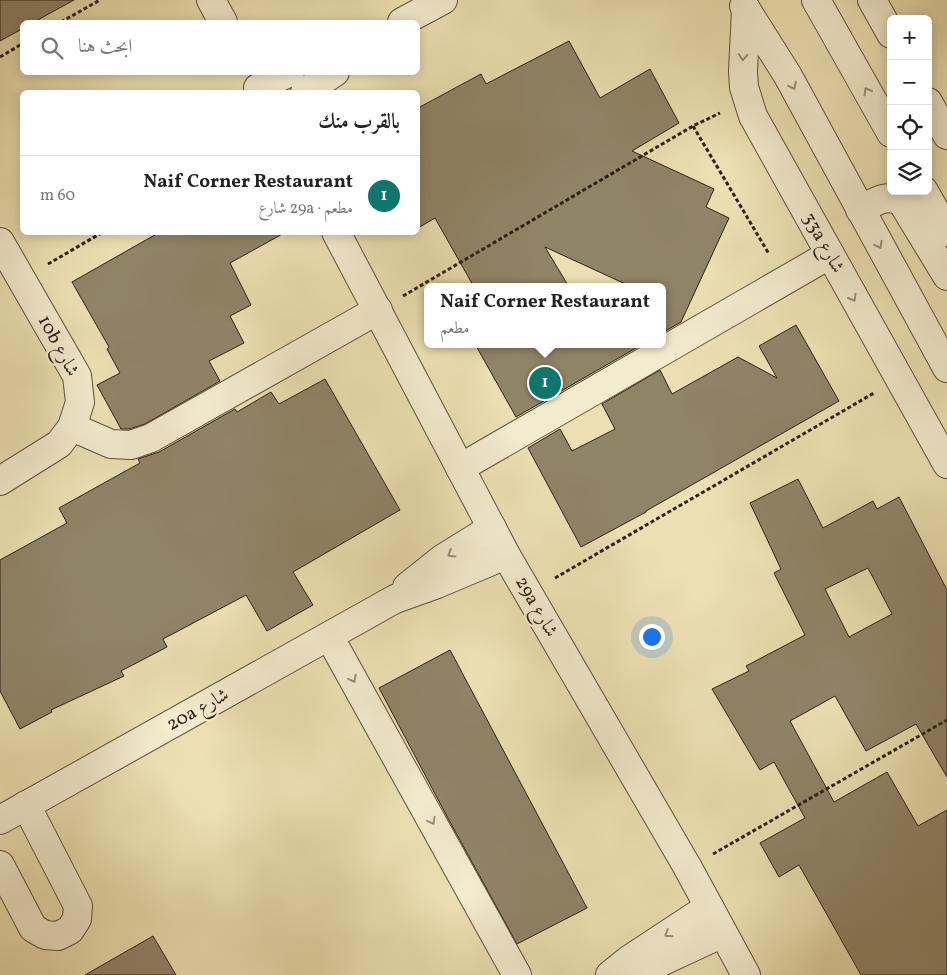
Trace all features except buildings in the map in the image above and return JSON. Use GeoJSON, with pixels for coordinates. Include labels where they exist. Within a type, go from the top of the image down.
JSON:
{"type":"FeatureCollection","features":[{"type":"Feature","properties":{"kind":"street"},"geometry":{"type":"LineString","coordinates":[[211,0],[222,20]]}},
{"type":"Feature","properties":{"kind":"street"},"geometry":{"type":"LineString","coordinates":[[406,20],[443,0]]}},
{"type":"Feature","properties":{"kind":"street"},"geometry":{"type":"LineString","coordinates":[[816,0],[887,126]]}},
{"type":"Feature","properties":{"kind":"street"},"geometry":{"type":"LineString","coordinates":[[872,0],[887,27]]}},
{"type":"Feature","properties":{"kind":"street","name":"33a شارع"},"geometry":{"type":"LineString","coordinates":[[743,4],[742,71],[748,100],[761,132],[947,464]]}},
{"type":"Feature","properties":{"kind":"street","name":"33a شارع"},"geometry":{"type":"LineString","coordinates":[[743,4],[788,76],[947,368]]}},
{"type":"Feature","properties":{"kind":"street"},"geometry":{"type":"LineString","coordinates":[[256,84],[282,75]]}},
{"type":"Feature","properties":{"kind":"street"},"geometry":{"type":"LineString","coordinates":[[308,90],[330,75]]}},
{"type":"Feature","properties":{"kind":"street"},"geometry":{"type":"LineString","coordinates":[[930,105],[947,135]]}},
{"type":"Feature","properties":{"kind":"street"},"geometry":{"type":"LineString","coordinates":[[926,195],[947,232]]}},
{"type":"Feature","properties":{"kind":"street"},"geometry":{"type":"LineString","coordinates":[[860,210],[886,198],[894,198],[902,202],[947,276]]}},
{"type":"Feature","properties":{"kind":"street","name":"29a شارع"},"geometry":{"type":"LineString","coordinates":[[338,235],[506,555],[688,868],[746,975]]}},
{"type":"Feature","properties":{"kind":"street","name":"10b شارع"},"geometry":{"type":"LineString","coordinates":[[0,242],[10,284],[77,376],[80,402],[72,427],[59,444],[0,481]]}},
{"type":"Feature","properties":{"kind":"street"},"geometry":{"type":"LineString","coordinates":[[460,468],[829,255]]}},
{"type":"Feature","properties":{"kind":"street"},"geometry":{"type":"LineString","coordinates":[[72,427],[111,444],[131,445],[151,438],[378,310]]}},
{"type":"Feature","properties":{"kind":"street","name":"20a شارع"},"geometry":{"type":"LineString","coordinates":[[396,599],[428,569],[492,528]]}},
{"type":"Feature","properties":{"kind":"street","name":"20a شارع"},"geometry":{"type":"LineString","coordinates":[[0,820],[396,599],[506,555]]}},
{"type":"Feature","properties":{"kind":"street"},"geometry":{"type":"LineString","coordinates":[[329,636],[517,975]]}},
{"type":"Feature","properties":{"kind":"street"},"geometry":{"type":"LineString","coordinates":[[0,865],[34,928],[45,935],[58,936],[70,930],[77,919],[78,906],[26,806]]}},
{"type":"Feature","properties":{"kind":"street"},"geometry":{"type":"LineString","coordinates":[[610,975],[630,959],[709,907]]}},
{"type":"Feature","properties":{"kind":"street"},"geometry":{"type":"LineString","coordinates":[[633,975],[723,933]]}},
{"type":"Feature","properties":{"kind":"path"},"geometry":{"type":"LineString","coordinates":[[65,20],[100,0]]}},
{"type":"Feature","properties":{"kind":"path"},"geometry":{"type":"LineString","coordinates":[[0,57],[20,45]]}},
{"type":"Feature","properties":{"kind":"path"},"geometry":{"type":"LineString","coordinates":[[424,283],[693,126],[748,100]]}},
{"type":"Feature","properties":{"kind":"path"},"geometry":{"type":"LineString","coordinates":[[693,126],[784,281]]}},
{"type":"Feature","properties":{"kind":"path"},"geometry":{"type":"LineString","coordinates":[[10,284],[98,235]]}},
{"type":"Feature","properties":{"kind":"path"},"geometry":{"type":"LineString","coordinates":[[378,310],[424,283]]}},
{"type":"Feature","properties":{"kind":"path"},"geometry":{"type":"LineString","coordinates":[[528,593],[899,378]]}},
{"type":"Feature","properties":{"kind":"path"},"geometry":{"type":"LineString","coordinates":[[688,868],[947,720]]}},
{"type":"Feature","properties":{"kind":"place","name":"Naif Corner Restaurant"},"geometry":{"type":"Point","coordinates":[545,383]}}]}
